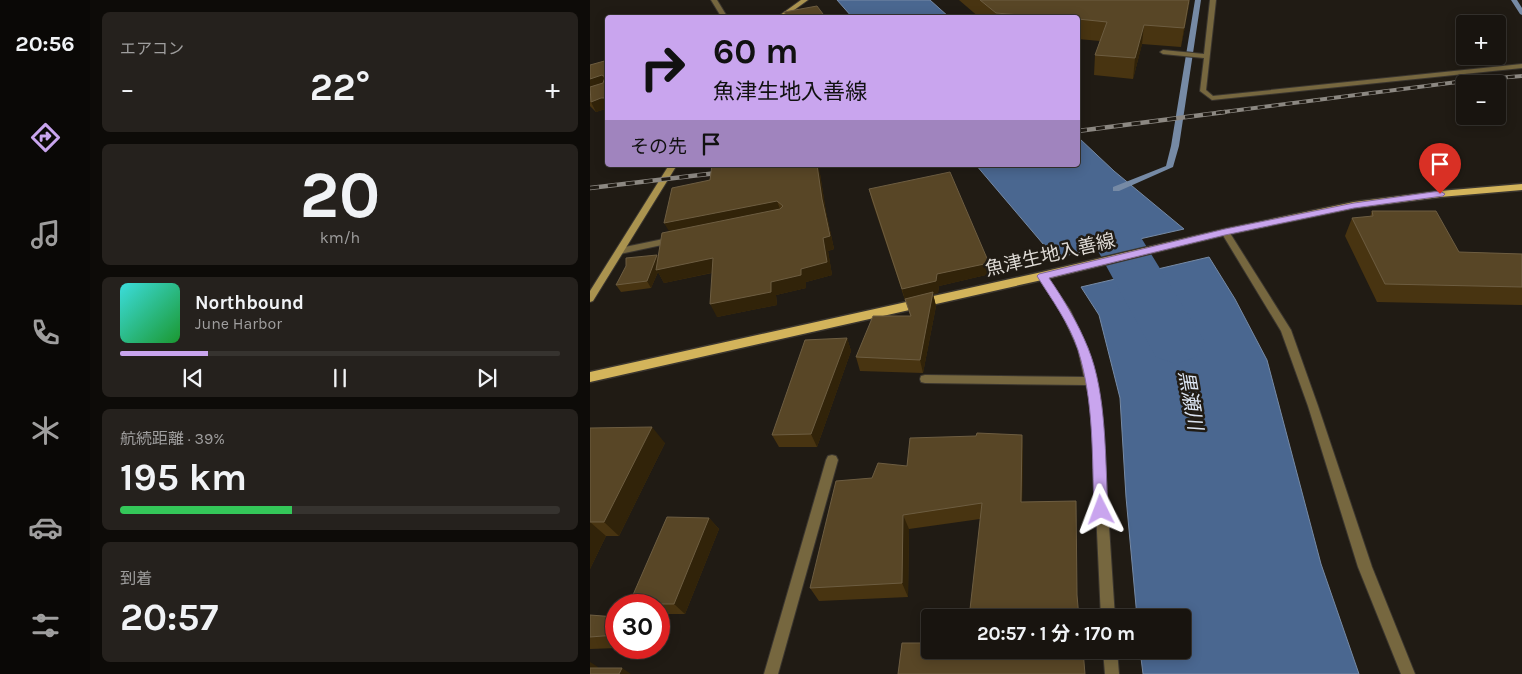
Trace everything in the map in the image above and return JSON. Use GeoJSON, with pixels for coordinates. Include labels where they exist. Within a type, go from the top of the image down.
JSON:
{"type":"FeatureCollection","features":[{"type":"Feature","properties":{"kind":"main road"},"geometry":{"type":"LineString","coordinates":[[783,15],[805,0]]}},
{"type":"Feature","properties":{"kind":"main road"},"geometry":{"type":"LineString","coordinates":[[590,299],[672,167]]}},
{"type":"Feature","properties":{"kind":"main road","name":"魚津生地入善線"},"geometry":{"type":"LineString","coordinates":[[590,377],[1042,276],[1225,232],[1354,205],[1440,194],[1522,187]]}},
{"type":"Feature","properties":{"kind":"street"},"geometry":{"type":"LineString","coordinates":[[714,0],[723,15]]}},
{"type":"Feature","properties":{"kind":"street"},"geometry":{"type":"LineString","coordinates":[[1213,0],[1203,91],[1212,98],[1522,66]]}},
{"type":"Feature","properties":{"kind":"street"},"geometry":{"type":"LineString","coordinates":[[1163,52],[1207,56]]}},
{"type":"Feature","properties":{"kind":"street"},"geometry":{"type":"LineString","coordinates":[[1225,232],[1286,330],[1366,567],[1408,674]]}},
{"type":"Feature","properties":{"kind":"street"},"geometry":{"type":"LineString","coordinates":[[620,251],[686,238]]}},
{"type":"Feature","properties":{"kind":"street"},"geometry":{"type":"LineString","coordinates":[[1042,276],[1065,310],[1083,349],[1096,403],[1107,609]]}},
{"type":"Feature","properties":{"kind":"street"},"geometry":{"type":"LineString","coordinates":[[925,379],[1091,381]]}},
{"type":"Feature","properties":{"kind":"street"},"geometry":{"type":"LineString","coordinates":[[771,674],[832,460]]}},
{"type":"Feature","properties":{"kind":"street"},"geometry":{"type":"LineString","coordinates":[[1111,659],[1112,674]]}},
{"type":"Feature","properties":{"kind":"water"},"geometry":{"type":"Polygon","coordinates":[[[837,0],[930,0],[947,15],[850,15],[837,0]]]}},
{"type":"Feature","properties":{"kind":"water"},"geometry":{"type":"Polygon","coordinates":[[[1080,139],[1114,171],[1184,229],[1055,258],[978,167],[1080,167],[1080,139]]]}},
{"type":"Feature","properties":{"kind":"water"},"geometry":{"type":"Polygon","coordinates":[[[1209,257],[1235,299],[1267,360],[1321,564],[1359,674],[1143,674],[1141,659],[1191,659],[1191,609],[1136,609],[1126,497],[1120,398],[1099,315],[1081,287],[1209,257]]]}},
{"type":"Feature","properties":{"kind":"building"},"geometry":{"type":"Polygon","coordinates":[[[980,0],[1189,0],[1184,28],[1144,25],[1135,58],[1095,55],[1107,22],[1080,19],[1080,15],[996,13],[980,0]]]}},
{"type":"Feature","properties":{"kind":"building"},"geometry":{"type":"Polygon","coordinates":[[[817,6],[824,15],[786,15],[784,12],[817,6]]]}},
{"type":"Feature","properties":{"kind":"building"},"geometry":{"type":"Polygon","coordinates":[[[605,61],[605,77],[602,75],[590,79],[590,65],[605,61]]]}},
{"type":"Feature","properties":{"kind":"building"},"geometry":{"type":"Polygon","coordinates":[[[605,77],[605,98],[591,102],[590,87],[603,83],[605,77]]]}},
{"type":"Feature","properties":{"kind":"building"},"geometry":{"type":"Polygon","coordinates":[[[712,167],[817,167],[830,236],[823,238],[827,262],[801,269],[801,275],[771,282],[771,292],[710,304],[713,258],[656,270],[662,233],[780,209],[783,206],[777,201],[664,223],[672,188],[710,180],[712,167]]]}},
{"type":"Feature","properties":{"kind":"building"},"geometry":{"type":"Polygon","coordinates":[[[950,172],[989,263],[937,274],[936,281],[902,289],[869,189],[950,172]]]}},
{"type":"Feature","properties":{"kind":"building"},"geometry":{"type":"Polygon","coordinates":[[[1372,211],[1436,211],[1459,252],[1522,254],[1522,287],[1385,284],[1352,218],[1373,216],[1372,211]]]}},
{"type":"Feature","properties":{"kind":"building"},"geometry":{"type":"Polygon","coordinates":[[[657,255],[647,281],[616,285],[626,266],[626,258],[657,255]]]}},
{"type":"Feature","properties":{"kind":"building"},"geometry":{"type":"Polygon","coordinates":[[[933,292],[920,360],[856,357],[873,316],[911,316],[905,299],[933,292]]]}},
{"type":"Feature","properties":{"kind":"building"},"geometry":{"type":"Polygon","coordinates":[[[847,338],[811,434],[772,435],[805,340],[847,338]]]}},
{"type":"Feature","properties":{"kind":"building"},"geometry":{"type":"Polygon","coordinates":[[[652,427],[604,522],[590,522],[590,428],[652,427]]]}},
{"type":"Feature","properties":{"kind":"building"},"geometry":{"type":"Polygon","coordinates":[[[977,433],[1022,435],[1021,502],[1076,501],[1078,609],[970,609],[982,503],[903,515],[902,583],[810,588],[836,481],[872,478],[878,463],[907,466],[910,438],[976,436],[977,433]]]}},
{"type":"Feature","properties":{"kind":"building"},"geometry":{"type":"Polygon","coordinates":[[[667,517],[709,518],[674,604],[670,604],[670,594],[633,594],[667,517]]]}},
{"type":"Feature","properties":{"kind":"building"},"geometry":{"type":"Polygon","coordinates":[[[590,615],[605,616],[605,636],[590,637],[590,615]]]}},
{"type":"Feature","properties":{"kind":"building"},"geometry":{"type":"Polygon","coordinates":[[[902,643],[921,643],[921,659],[1084,659],[1085,674],[898,674],[902,643]]]}},
{"type":"Feature","properties":{"kind":"building"},"geometry":{"type":"Polygon","coordinates":[[[590,668],[622,668],[619,674],[590,674],[590,668]]]}},
{"type":"Feature","properties":{"kind":"waterway"},"geometry":{"type":"LineString","coordinates":[[1116,189],[1169,167],[1175,146],[1198,0]]}},
{"type":"Feature","properties":{"kind":"waterway"},"geometry":{"type":"LineString","coordinates":[[1514,0],[1522,13]]}},
{"type":"Feature","properties":{"kind":"waterway","name":"黒瀬川"},"geometry":{"type":"LineString","coordinates":[[1049,167],[1119,243],[1176,342]]}},
{"type":"Feature","properties":{"kind":"railway"},"geometry":{"type":"LineString","coordinates":[[1216,113],[1473,80],[1522,76]]}},
{"type":"Feature","properties":{"kind":"railway"},"geometry":{"type":"LineString","coordinates":[[1080,131],[1225,112]]}},
{"type":"Feature","properties":{"kind":"railway"},"geometry":{"type":"LineString","coordinates":[[590,188],[725,172]]}},
{"type":"Feature","properties":{"kind":"route"},"geometry":{"type":"LineString","coordinates":[[1101,510],[1096,403],[1083,349],[1065,310],[1042,276],[1225,232],[1354,205],[1440,194]]}}]}
